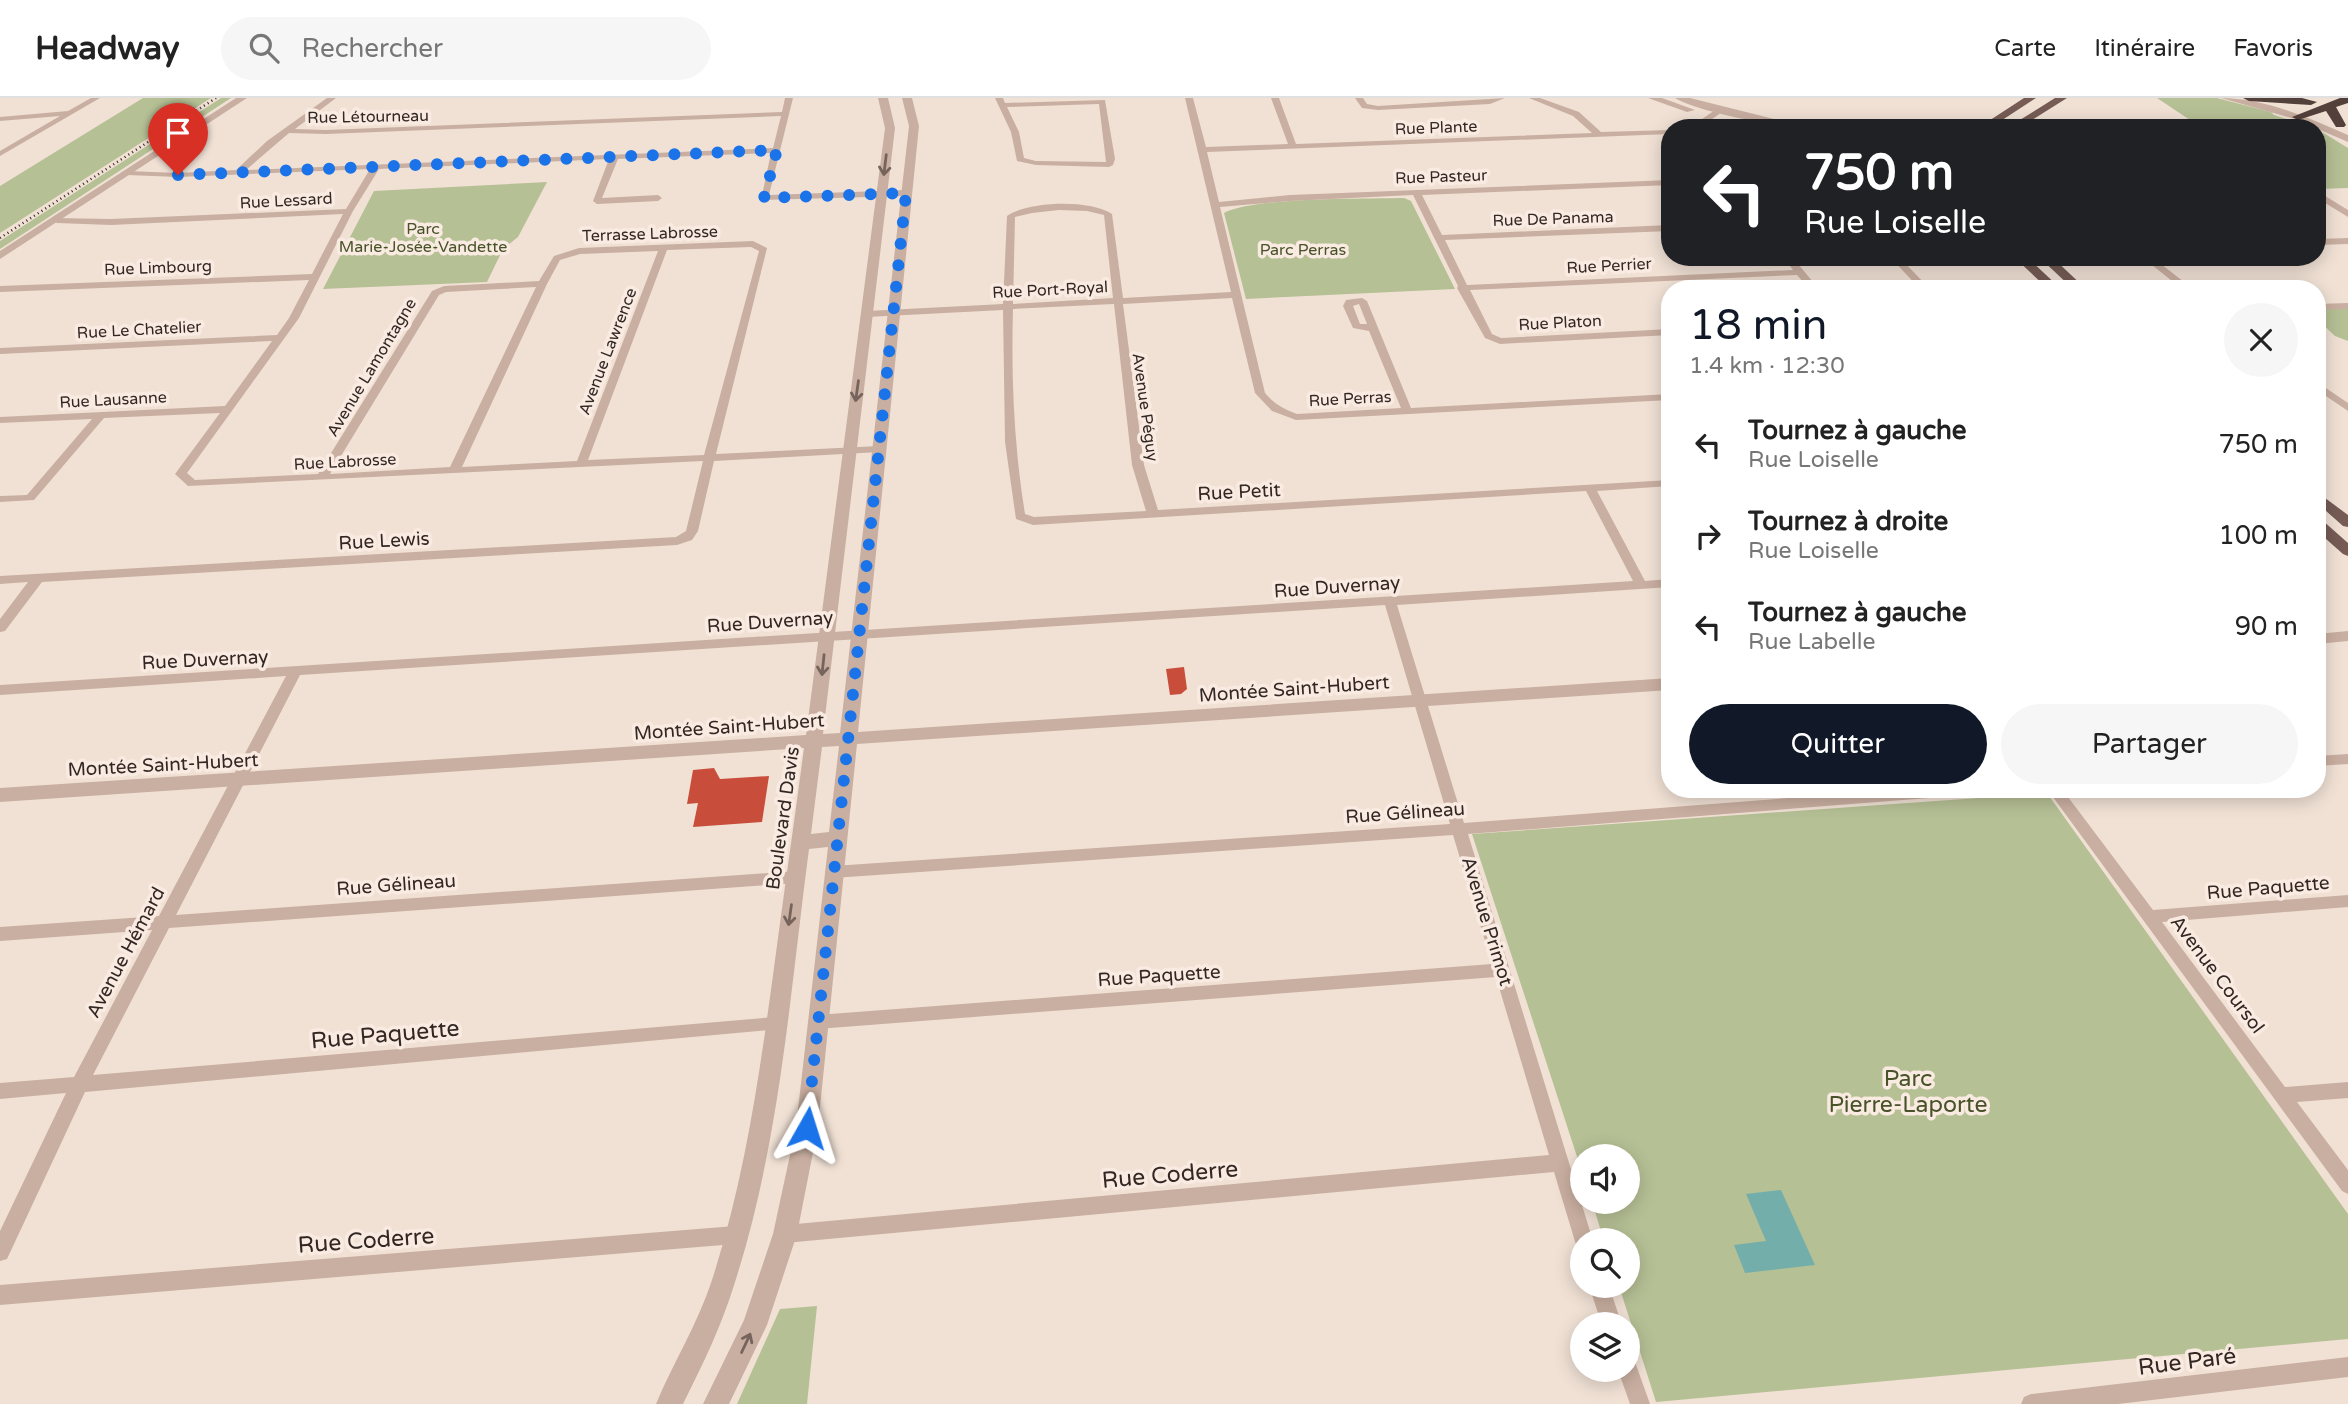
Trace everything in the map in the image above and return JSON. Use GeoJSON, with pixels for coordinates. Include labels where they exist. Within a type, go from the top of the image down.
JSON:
{"type":"FeatureCollection","features":[{"type":"Feature","properties":{"kind":"highway"},"geometry":{"type":"LineString","coordinates":[[2248,98],[2334,112],[2344,127]]}},
{"type":"Feature","properties":{"kind":"highway"},"geometry":{"type":"LineString","coordinates":[[2306,108],[2348,99]]}},
{"type":"Feature","properties":{"kind":"main road"},"geometry":{"type":"LineString","coordinates":[[1997,119],[2031,98]]}},
{"type":"Feature","properties":{"kind":"main road"},"geometry":{"type":"LineString","coordinates":[[2027,119],[2062,98]]}},
{"type":"Feature","properties":{"kind":"main road"},"geometry":{"type":"LineString","coordinates":[[2030,266],[2045,280]]}},
{"type":"Feature","properties":{"kind":"main road"},"geometry":{"type":"LineString","coordinates":[[2055,266],[2070,280]]}},
{"type":"Feature","properties":{"kind":"main road"},"geometry":{"type":"LineString","coordinates":[[2326,503],[2348,523]]}},
{"type":"Feature","properties":{"kind":"main road"},"geometry":{"type":"LineString","coordinates":[[2326,531],[2348,551]]}},
{"type":"Feature","properties":{"kind":"street"},"geometry":{"type":"LineString","coordinates":[[2,152],[96,98]]}},
{"type":"Feature","properties":{"kind":"street"},"geometry":{"type":"LineString","coordinates":[[0,256],[242,98]]}},
{"type":"Feature","properties":{"kind":"street"},"geometry":{"type":"LineString","coordinates":[[239,172],[270,143],[332,98]]}},
{"type":"Feature","properties":{"kind":"street"},"geometry":{"type":"LineString","coordinates":[[789,98],[764,198],[906,193]]}},
{"type":"Feature","properties":{"kind":"street","name":"Boulevard Davis"},"geometry":{"type":"LineString","coordinates":[[668,1404],[688,1371],[716,1304],[759,1147],[796,877],[890,128],[883,98]]}},
{"type":"Feature","properties":{"kind":"street"},"geometry":{"type":"LineString","coordinates":[[716,1404],[755,1325],[785,1234],[807,1128],[914,126],[906,105],[907,98]]}},
{"type":"Feature","properties":{"kind":"street","name":"Rue Perras"},"geometry":{"type":"LineString","coordinates":[[1189,98],[1234,295],[1260,393],[1267,404],[1296,417],[1661,397]]}},
{"type":"Feature","properties":{"kind":"street"},"geometry":{"type":"LineString","coordinates":[[1275,98],[1293,147]]}},
{"type":"Feature","properties":{"kind":"street"},"geometry":{"type":"LineString","coordinates":[[1359,98],[1365,106],[1378,107],[1490,102],[1501,98]]}},
{"type":"Feature","properties":{"kind":"street"},"geometry":{"type":"LineString","coordinates":[[1533,98],[1576,114],[1598,134]]}},
{"type":"Feature","properties":{"kind":"street"},"geometry":{"type":"LineString","coordinates":[[1654,98],[1752,119]]}},
{"type":"Feature","properties":{"kind":"street"},"geometry":{"type":"LineString","coordinates":[[1680,98],[1735,119]]}},
{"type":"Feature","properties":{"kind":"street"},"geometry":{"type":"LineString","coordinates":[[2226,98],[2306,108],[2321,119]]}},
{"type":"Feature","properties":{"kind":"street"},"geometry":{"type":"LineString","coordinates":[[2248,98],[2306,108],[2344,127]]}},
{"type":"Feature","properties":{"kind":"street"},"geometry":{"type":"LineString","coordinates":[[1001,102],[1102,102],[1110,165],[1036,163],[1020,159],[1015,132],[1001,102]]}},
{"type":"Feature","properties":{"kind":"street"},"geometry":{"type":"LineString","coordinates":[[0,119],[70,113]]}},
{"type":"Feature","properties":{"kind":"street"},"geometry":{"type":"LineString","coordinates":[[1707,119],[1716,113]]}},
{"type":"Feature","properties":{"kind":"street","name":"Rue Létourneau"},"geometry":{"type":"LineString","coordinates":[[289,131],[327,132],[784,114]]}},
{"type":"Feature","properties":{"kind":"street"},"geometry":{"type":"LineString","coordinates":[[2326,123],[2348,139]]}},
{"type":"Feature","properties":{"kind":"street","name":"Rue Plante"},"geometry":{"type":"LineString","coordinates":[[1203,150],[1661,132]]}},
{"type":"Feature","properties":{"kind":"street"},"geometry":{"type":"LineString","coordinates":[[127,173],[178,175],[777,150]]}},
{"type":"Feature","properties":{"kind":"street"},"geometry":{"type":"LineString","coordinates":[[614,158],[597,201],[658,198]]}},
{"type":"Feature","properties":{"kind":"street","name":"Rue Labrosse"},"geometry":{"type":"LineString","coordinates":[[376,167],[349,211],[317,277],[280,338],[181,474],[192,484],[879,449]]}},
{"type":"Feature","properties":{"kind":"street","name":"Rue Pasteur"},"geometry":{"type":"LineString","coordinates":[[1214,205],[1270,199],[1661,182]]}},
{"type":"Feature","properties":{"kind":"street","name":"Rue Platon"},"geometry":{"type":"LineString","coordinates":[[1416,192],[1488,336],[1500,341],[1661,332]]}},
{"type":"Feature","properties":{"kind":"street"},"geometry":{"type":"LineString","coordinates":[[2326,200],[2348,214]]}},
{"type":"Feature","properties":{"kind":"street","name":"Avenue Péguy"},"geometry":{"type":"LineString","coordinates":[[1009,307],[1011,216],[1022,211],[1095,207],[1108,214],[1138,465],[1153,514]]}},
{"type":"Feature","properties":{"kind":"street","name":"Rue Lessard"},"geometry":{"type":"LineString","coordinates":[[57,220],[110,222],[349,211]]}},
{"type":"Feature","properties":{"kind":"street","name":"Rue De Panama"},"geometry":{"type":"LineString","coordinates":[[1438,238],[1661,228]]}},
{"type":"Feature","properties":{"kind":"street"},"geometry":{"type":"LineString","coordinates":[[2326,242],[2348,241]]}},
{"type":"Feature","properties":{"kind":"street","name":"Terrasse Labrosse"},"geometry":{"type":"LineString","coordinates":[[454,471],[542,284],[557,258],[565,254],[753,244],[764,250],[709,458]]}},
{"type":"Feature","properties":{"kind":"street","name":"Avenue Lawrence"},"geometry":{"type":"LineString","coordinates":[[581,464],[663,248]]}},
{"type":"Feature","properties":{"kind":"street"},"geometry":{"type":"LineString","coordinates":[[1795,266],[1807,280]]}},
{"type":"Feature","properties":{"kind":"street"},"geometry":{"type":"LineString","coordinates":[[1903,266],[1916,280]]}},
{"type":"Feature","properties":{"kind":"street"},"geometry":{"type":"LineString","coordinates":[[2158,266],[2176,280]]}},
{"type":"Feature","properties":{"kind":"street","name":"Rue Perrier"},"geometry":{"type":"LineString","coordinates":[[1462,288],[1800,272]]}},
{"type":"Feature","properties":{"kind":"street","name":"Rue Limbourg"},"geometry":{"type":"LineString","coordinates":[[0,289],[317,277]]}},
{"type":"Feature","properties":{"kind":"street","name":"Avenue Lamontagne"},"geometry":{"type":"LineString","coordinates":[[322,477],[435,293],[444,289],[542,284]]}},
{"type":"Feature","properties":{"kind":"street","name":"Rue Port-Royal"},"geometry":{"type":"LineString","coordinates":[[867,314],[1234,295]]}},
{"type":"Feature","properties":{"kind":"street"},"geometry":{"type":"LineString","coordinates":[[2326,307],[2348,306]]}},
{"type":"Feature","properties":{"kind":"street","name":"Rue Petit"},"geometry":{"type":"LineString","coordinates":[[1009,307],[1011,468],[1020,516],[1033,521],[1661,484]]}},
{"type":"Feature","properties":{"kind":"street"},"geometry":{"type":"LineString","coordinates":[[1373,328],[1407,411]]}},
{"type":"Feature","properties":{"kind":"street","name":"Rue Le Chatelier"},"geometry":{"type":"LineString","coordinates":[[0,351],[280,338]]}},
{"type":"Feature","properties":{"kind":"street"},"geometry":{"type":"LineString","coordinates":[[2326,392],[2348,408]]}},
{"type":"Feature","properties":{"kind":"street","name":"Rue Lausanne"},"geometry":{"type":"LineString","coordinates":[[0,420],[228,409]]}},
{"type":"Feature","properties":{"kind":"street"},"geometry":{"type":"LineString","coordinates":[[0,499],[30,498],[101,415]]}},
{"type":"Feature","properties":{"kind":"street","name":"Rue Lewis"},"geometry":{"type":"LineString","coordinates":[[0,580],[677,541],[688,537],[692,531],[709,458]]}},
{"type":"Feature","properties":{"kind":"street"},"geometry":{"type":"LineString","coordinates":[[1590,488],[1642,585]]}},
{"type":"Feature","properties":{"kind":"street"},"geometry":{"type":"LineString","coordinates":[[0,628],[38,578]]}},
{"type":"Feature","properties":{"kind":"street","name":"Rue Duvernay"},"geometry":{"type":"LineString","coordinates":[[0,690],[293,674],[826,636],[1661,584]]}},
{"type":"Feature","properties":{"kind":"street","name":"Avenue Primot"},"geometry":{"type":"LineString","coordinates":[[1390,602],[1580,1228]]}},
{"type":"Feature","properties":{"kind":"street"},"geometry":{"type":"LineString","coordinates":[[2326,638],[2348,636]]}},
{"type":"Feature","properties":{"kind":"street","name":"Avenue Hémard"},"geometry":{"type":"LineString","coordinates":[[0,1252],[79,1085],[293,674]]}},
{"type":"Feature","properties":{"kind":"street","name":"Montée Saint-Hubert"},"geometry":{"type":"LineString","coordinates":[[0,795],[1661,685]]}},
{"type":"Feature","properties":{"kind":"street"},"geometry":{"type":"LineString","coordinates":[[2326,760],[2348,759]]}},
{"type":"Feature","properties":{"kind":"street","name":"Rue Gélineau"},"geometry":{"type":"LineString","coordinates":[[833,872],[1863,798]]}},
{"type":"Feature","properties":{"kind":"street","name":"Avenue Coursol"},"geometry":{"type":"LineString","coordinates":[[2061,798],[2348,1185]]}},
{"type":"Feature","properties":{"kind":"street"},"geometry":{"type":"LineString","coordinates":[[800,842],[837,839]]}},
{"type":"Feature","properties":{"kind":"street","name":"Rue Gélineau"},"geometry":{"type":"LineString","coordinates":[[0,934],[796,877]]}},
{"type":"Feature","properties":{"kind":"street","name":"Rue Paquette"},"geometry":{"type":"LineString","coordinates":[[2150,917],[2348,901]]}},
{"type":"Feature","properties":{"kind":"street","name":"Rue Paquette"},"geometry":{"type":"LineString","coordinates":[[817,1022],[1503,970]]}},
{"type":"Feature","properties":{"kind":"street","name":"Rue Paquette"},"geometry":{"type":"LineString","coordinates":[[0,1091],[775,1024]]}},
{"type":"Feature","properties":{"kind":"street"},"geometry":{"type":"LineString","coordinates":[[2281,1095],[2348,1090]]}},
{"type":"Feature","properties":{"kind":"street","name":"Rue Coderre"},"geometry":{"type":"LineString","coordinates":[[785,1234],[1560,1163]]}},
{"type":"Feature","properties":{"kind":"street","name":"Rue Coderre"},"geometry":{"type":"LineString","coordinates":[[0,1295],[735,1235]]}},
{"type":"Feature","properties":{"kind":"street","name":"Rue Paré"},"geometry":{"type":"LineString","coordinates":[[2031,1404],[2348,1367]]}},
{"type":"Feature","properties":{"kind":"street"},"geometry":{"type":"LineString","coordinates":[[1632,1382],[1640,1404]]}},
{"type":"Feature","properties":{"kind":"green space"},"geometry":{"type":"Polygon","coordinates":[[[143,98],[211,98],[0,233],[0,186],[143,98]]]}},
{"type":"Feature","properties":{"kind":"green space"},"geometry":{"type":"Polygon","coordinates":[[[221,98],[231,98],[0,249],[0,241],[221,98]]]}},
{"type":"Feature","properties":{"kind":"green space"},"geometry":{"type":"Polygon","coordinates":[[[2157,98],[2217,98],[2271,112],[2286,119],[2188,119],[2157,98]]]}},
{"type":"Feature","properties":{"kind":"green space"},"geometry":{"type":"Polygon","coordinates":[[[2326,135],[2348,148],[2348,188],[2326,189],[2326,135]]]}},
{"type":"Feature","properties":{"kind":"green space","name":"Parc Marie-Josée-Vandette"},"geometry":{"type":"Polygon","coordinates":[[[547,182],[518,237],[503,249],[487,282],[323,289],[374,191],[547,182]]]}},
{"type":"Feature","properties":{"kind":"green space","name":"Parc Perras"},"geometry":{"type":"Polygon","coordinates":[[[1404,198],[1411,201],[1455,289],[1246,299],[1224,213],[1284,201],[1404,198]]]}},
{"type":"Feature","properties":{"kind":"green space"},"geometry":{"type":"Polygon","coordinates":[[[2348,306],[2348,341],[2335,336],[2326,328],[2326,307],[2348,306]]]}},
{"type":"Feature","properties":{"kind":"green space","name":"Parc Pierre-Laporte"},"geometry":{"type":"Polygon","coordinates":[[[1977,798],[2051,798],[2348,1214],[2348,1339],[1656,1402],[1640,1352],[1640,1312],[1627,1312],[1623,1298],[1640,1298],[1640,1228],[1600,1228],[1596,1214],[1640,1214],[1640,1144],[1573,1144],[1472,834],[1977,798]]]}},
{"type":"Feature","properties":{"kind":"green space"},"geometry":{"type":"Polygon","coordinates":[[[817,1306],[807,1404],[737,1404],[780,1309],[817,1306]]]}},
{"type":"Feature","properties":{"kind":"water"},"geometry":{"type":"Polygon","coordinates":[[[1781,1190],[1815,1265],[1745,1273],[1734,1245],[1766,1241],[1746,1194],[1781,1190]]]}},
{"type":"Feature","properties":{"kind":"building"},"geometry":{"type":"Polygon","coordinates":[[[1184,667],[1187,689],[1181,694],[1170,695],[1166,669],[1184,667]]]}},
{"type":"Feature","properties":{"kind":"building"},"geometry":{"type":"Polygon","coordinates":[[[714,768],[720,779],[769,776],[762,822],[693,827],[698,803],[687,804],[693,770],[714,768]]]}},
{"type":"Feature","properties":{"kind":"railway"},"geometry":{"type":"LineString","coordinates":[[0,238],[216,98]]}},
{"type":"Feature","properties":{"kind":"route"},"geometry":{"type":"LineString","coordinates":[[178,175],[777,150],[764,198],[906,193],[807,1128]]}}]}
